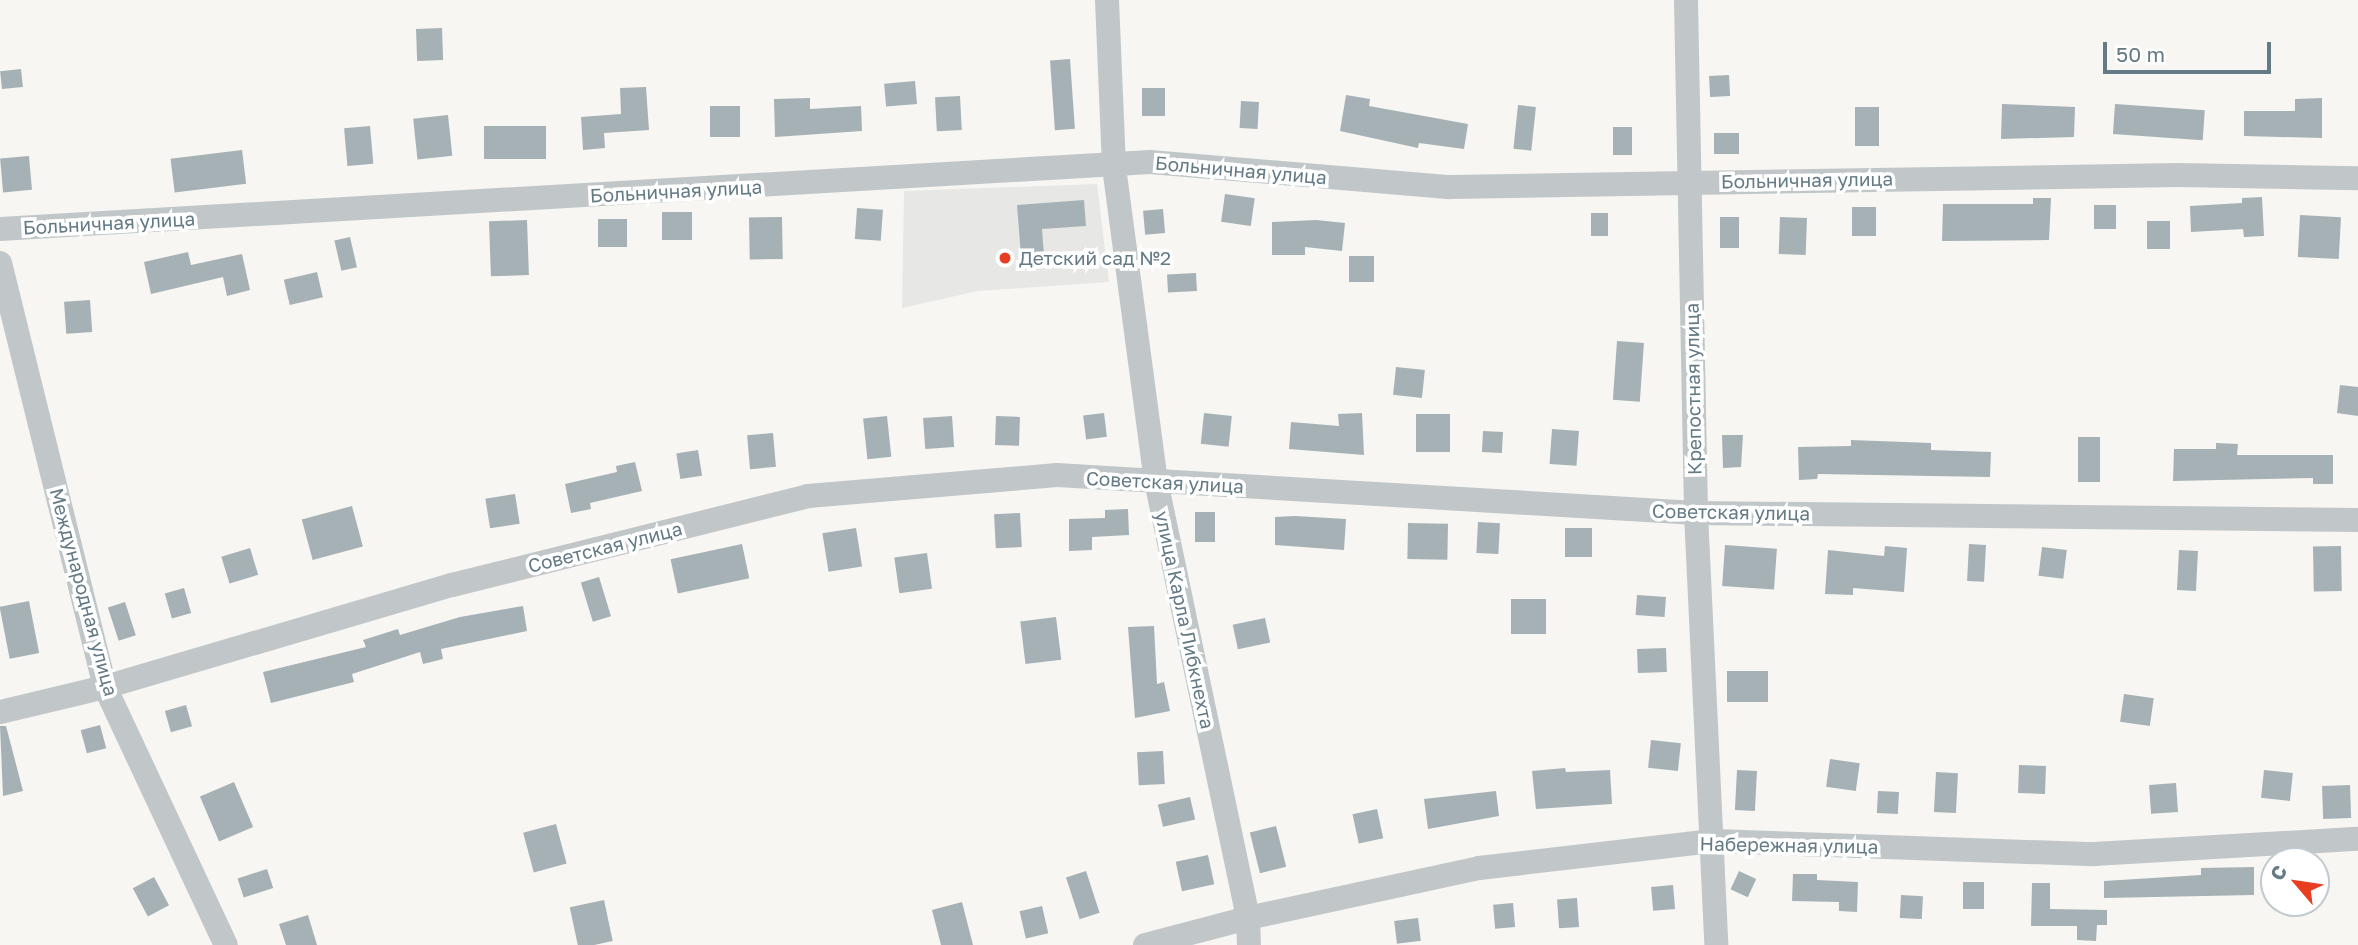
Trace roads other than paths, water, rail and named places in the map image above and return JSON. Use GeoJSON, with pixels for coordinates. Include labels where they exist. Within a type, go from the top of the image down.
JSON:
{"type":"FeatureCollection","features":[{"type":"Feature","properties":{"kind":"street","name":"улица Карла Либкнехта"},"geometry":{"type":"LineString","coordinates":[[1107,0],[1114,167],[1156,481],[1248,918],[1249,945]]}},
{"type":"Feature","properties":{"kind":"street","name":"Крепостная улица"},"geometry":{"type":"LineString","coordinates":[[1686,0],[1696,513],[1714,841],[1716,945]]}},
{"type":"Feature","properties":{"kind":"street","name":"Больничная улица"},"geometry":{"type":"LineString","coordinates":[[0,229],[1114,167],[1150,162],[1450,187],[2178,175],[2358,178]]}},
{"type":"Feature","properties":{"kind":"street","name":"Международная улица"},"geometry":{"type":"LineString","coordinates":[[0,263],[105,687],[226,945]]}},
{"type":"Feature","properties":{"kind":"street","name":"Советская улица"},"geometry":{"type":"LineString","coordinates":[[0,712],[105,687],[452,585],[808,496],[1057,475],[1696,513],[2358,520]]}},
{"type":"Feature","properties":{"kind":"street","name":"Набережная улица"},"geometry":{"type":"LineString","coordinates":[[1145,945],[1248,918],[1479,868],[1714,841],[2094,854],[2358,839]]}},
{"type":"Feature","properties":{"kind":"place","name":"Детский сад №2"},"geometry":{"type":"Point","coordinates":[1005,258]}}]}
